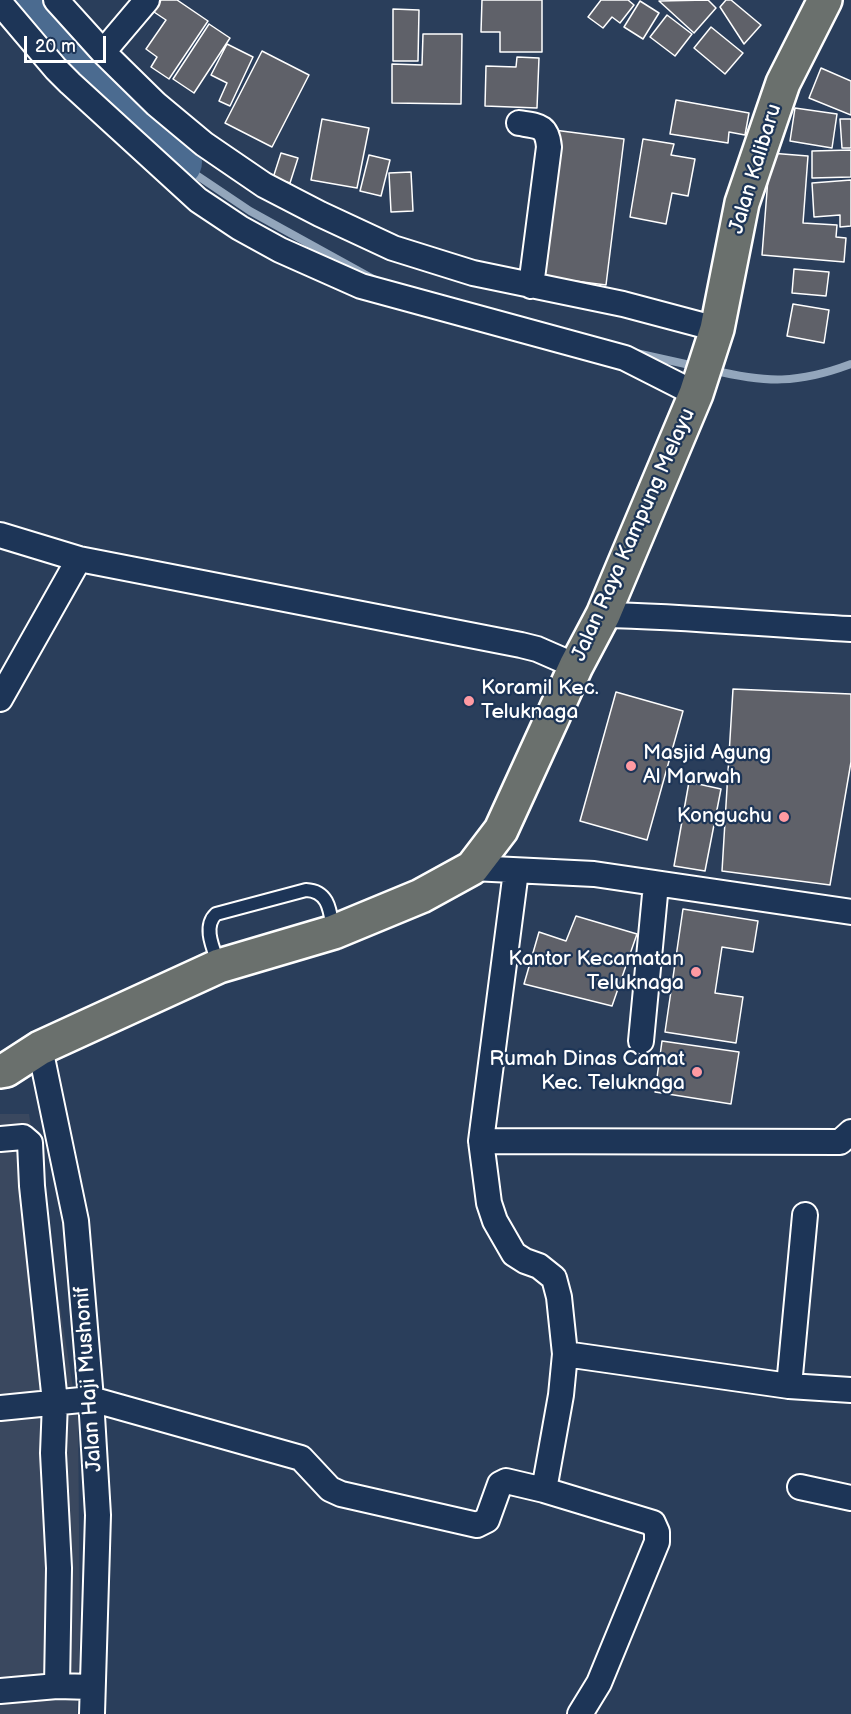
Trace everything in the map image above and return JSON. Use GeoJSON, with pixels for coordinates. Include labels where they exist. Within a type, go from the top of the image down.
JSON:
{"type":"FeatureCollection","features":[{"type":"Feature","properties":{"kind":"main road","name":"Jalan Kalibaru"},"geometry":{"type":"LineString","coordinates":[[698,388],[714,338],[742,203],[783,83],[825,0]]}},
{"type":"Feature","properties":{"kind":"main road","name":"Jalan Raya Kampung Melayu"},"geometry":{"type":"LineString","coordinates":[[0,1071],[6,1070],[40,1048],[219,966],[334,932],[421,896],[472,868],[501,830],[576,666],[603,615],[698,388]]}},
{"type":"Feature","properties":{"kind":"street"},"geometry":{"type":"LineString","coordinates":[[56,0],[103,52],[156,104],[204,144],[264,185],[320,214],[393,248],[473,273],[623,304],[714,338]]}},
{"type":"Feature","properties":{"kind":"street"},"geometry":{"type":"LineString","coordinates":[[103,52],[147,0]]}},
{"type":"Feature","properties":{"kind":"street"},"geometry":{"type":"LineString","coordinates":[[0,3],[70,83],[198,200],[240,228],[280,250],[361,286],[625,358],[698,388]]}},
{"type":"Feature","properties":{"kind":"street"},"geometry":{"type":"LineString","coordinates":[[519,123],[544,130],[549,140],[531,286]]}},
{"type":"Feature","properties":{"kind":"street"},"geometry":{"type":"LineString","coordinates":[[0,535],[79,559],[537,649],[576,666]]}},
{"type":"Feature","properties":{"kind":"street"},"geometry":{"type":"LineString","coordinates":[[0,699],[79,559]]}},
{"type":"Feature","properties":{"kind":"street"},"geometry":{"type":"LineString","coordinates":[[603,615],[665,616],[851,629]]}},
{"type":"Feature","properties":{"kind":"street"},"geometry":{"type":"LineString","coordinates":[[472,868],[594,874],[851,912]]}},
{"type":"Feature","properties":{"kind":"street"},"geometry":{"type":"LineString","coordinates":[[516,870],[481,1141],[489,1203],[495,1221],[514,1254],[539,1266],[554,1278],[559,1297],[565,1354],[559,1405],[543,1490]]}},
{"type":"Feature","properties":{"kind":"street"},"geometry":{"type":"LineString","coordinates":[[641,1041],[656,884]]}},
{"type":"Feature","properties":{"kind":"street","name":"Jalan Haji Mushonif"},"geometry":{"type":"LineString","coordinates":[[40,1048],[76,1221],[92,1399],[98,1515],[92,1714]]}},
{"type":"Feature","properties":{"kind":"street"},"geometry":{"type":"LineString","coordinates":[[481,1141],[840,1142],[851,1132]]}},
{"type":"Feature","properties":{"kind":"street"},"geometry":{"type":"LineString","coordinates":[[0,1139],[23,1137],[30,1143],[55,1402],[53,1453],[59,1568],[57,1686]]}},
{"type":"Feature","properties":{"kind":"street"},"geometry":{"type":"LineString","coordinates":[[789,1386],[805,1215]]}},
{"type":"Feature","properties":{"kind":"street"},"geometry":{"type":"LineString","coordinates":[[565,1354],[789,1386],[851,1390]]}},
{"type":"Feature","properties":{"kind":"street"},"geometry":{"type":"LineString","coordinates":[[0,1408],[92,1399],[301,1458],[330,1489],[341,1494],[477,1525],[487,1520],[503,1482],[543,1490],[653,1523],[657,1532],[657,1542],[599,1683],[580,1714]]}},
{"type":"Feature","properties":{"kind":"street"},"geometry":{"type":"LineString","coordinates":[[800,1487],[851,1498]]}},
{"type":"Feature","properties":{"kind":"street"},"geometry":{"type":"LineString","coordinates":[[0,1691],[57,1686],[92,1687]]}},
{"type":"Feature","properties":{"kind":"lane"},"geometry":{"type":"LineString","coordinates":[[219,966],[209,930],[211,920],[216,914],[313,890],[324,897],[328,904],[334,932]]}},
{"type":"Feature","properties":{"kind":"shaded area"},"geometry":{"type":"Polygon","coordinates":[[[0,1114],[29,1114],[78,1419],[80,1635],[77,1714],[0,1714],[0,1114]]]}},
{"type":"Feature","properties":{"kind":"building"},"geometry":{"type":"Polygon","coordinates":[[[161,0],[177,0],[208,21],[169,79],[151,67],[157,57],[146,49],[166,20],[154,12],[161,0]]]}},
{"type":"Feature","properties":{"kind":"building"},"geometry":{"type":"Polygon","coordinates":[[[482,0],[542,0],[542,52],[500,52],[500,32],[481,32],[482,0]]]}},
{"type":"Feature","properties":{"kind":"building"},"geometry":{"type":"Polygon","coordinates":[[[601,0],[628,0],[634,5],[620,23],[612,17],[603,28],[588,17],[601,0]]]}},
{"type":"Feature","properties":{"kind":"building"},"geometry":{"type":"Polygon","coordinates":[[[708,0],[716,8],[694,33],[659,1],[708,0]]]}},
{"type":"Feature","properties":{"kind":"building"},"geometry":{"type":"Polygon","coordinates":[[[726,0],[731,0],[761,25],[744,44],[720,7],[726,0]]]}},
{"type":"Feature","properties":{"kind":"building"},"geometry":{"type":"Polygon","coordinates":[[[640,1],[659,13],[643,39],[624,27],[640,1]]]}},
{"type":"Feature","properties":{"kind":"building"},"geometry":{"type":"Polygon","coordinates":[[[393,9],[419,10],[418,61],[393,61],[393,9]]]}},
{"type":"Feature","properties":{"kind":"building"},"geometry":{"type":"Polygon","coordinates":[[[667,15],[692,34],[675,56],[650,37],[667,15]]]}},
{"type":"Feature","properties":{"kind":"building"},"geometry":{"type":"Polygon","coordinates":[[[209,24],[230,38],[194,93],[173,79],[209,24]]]}},
{"type":"Feature","properties":{"kind":"building"},"geometry":{"type":"Polygon","coordinates":[[[711,27],[743,53],[725,74],[694,48],[711,27]]]}},
{"type":"Feature","properties":{"kind":"building"},"geometry":{"type":"Polygon","coordinates":[[[423,34],[462,34],[461,104],[392,103],[392,64],[422,65],[423,34]]]}},
{"type":"Feature","properties":{"kind":"building"},"geometry":{"type":"Polygon","coordinates":[[[227,44],[253,57],[230,106],[219,101],[227,83],[211,75],[227,44]]]}},
{"type":"Feature","properties":{"kind":"building"},"geometry":{"type":"Polygon","coordinates":[[[262,51],[309,75],[272,147],[225,123],[262,51]]]}},
{"type":"Feature","properties":{"kind":"building"},"geometry":{"type":"Polygon","coordinates":[[[517,57],[539,58],[537,108],[485,106],[486,66],[516,67],[517,57]]]}},
{"type":"Feature","properties":{"kind":"building"},"geometry":{"type":"Polygon","coordinates":[[[821,68],[851,81],[851,115],[809,98],[821,68]]]}},
{"type":"Feature","properties":{"kind":"building"},"geometry":{"type":"Polygon","coordinates":[[[676,100],[749,113],[745,135],[729,132],[728,143],[670,134],[676,100]]]}},
{"type":"Feature","properties":{"kind":"building"},"geometry":{"type":"Polygon","coordinates":[[[795,108],[837,114],[832,148],[790,141],[795,108]]]}},
{"type":"Feature","properties":{"kind":"building"},"geometry":{"type":"Polygon","coordinates":[[[322,119],[369,128],[357,188],[311,180],[322,119]]]}},
{"type":"Feature","properties":{"kind":"building"},"geometry":{"type":"Polygon","coordinates":[[[840,119],[851,119],[851,148],[842,148],[840,119]]]}},
{"type":"Feature","properties":{"kind":"building"},"geometry":{"type":"Polygon","coordinates":[[[554,130],[624,139],[606,285],[536,276],[554,130]]]}},
{"type":"Feature","properties":{"kind":"building"},"geometry":{"type":"Polygon","coordinates":[[[643,139],[674,144],[671,155],[695,159],[688,196],[672,193],[666,224],[630,217],[643,139]]]}},
{"type":"Feature","properties":{"kind":"building"},"geometry":{"type":"Polygon","coordinates":[[[851,150],[851,177],[812,178],[812,151],[851,150]]]}},
{"type":"Feature","properties":{"kind":"building"},"geometry":{"type":"Polygon","coordinates":[[[281,153],[298,158],[290,183],[273,178],[281,153]]]}},
{"type":"Feature","properties":{"kind":"building"},"geometry":{"type":"Polygon","coordinates":[[[770,153],[808,156],[803,223],[837,225],[836,237],[846,238],[844,262],[762,255],[770,153]]]}},
{"type":"Feature","properties":{"kind":"building"},"geometry":{"type":"Polygon","coordinates":[[[369,155],[390,160],[381,196],[360,191],[369,155]]]}},
{"type":"Feature","properties":{"kind":"building"},"geometry":{"type":"Polygon","coordinates":[[[411,172],[413,211],[391,212],[389,173],[411,172]]]}},
{"type":"Feature","properties":{"kind":"building"},"geometry":{"type":"Polygon","coordinates":[[[851,180],[851,226],[840,227],[840,215],[814,217],[812,183],[851,180]]]}},
{"type":"Feature","properties":{"kind":"building"},"geometry":{"type":"Polygon","coordinates":[[[794,269],[829,272],[826,296],[792,293],[794,269]]]}},
{"type":"Feature","properties":{"kind":"building"},"geometry":{"type":"Polygon","coordinates":[[[793,304],[829,310],[824,343],[787,336],[793,304]]]}},
{"type":"Feature","properties":{"kind":"building","name":"Konguchu"},"geometry":{"type":"Polygon","coordinates":[[[733,689],[851,694],[851,762],[830,885],[722,871],[733,689]]]}},
{"type":"Feature","properties":{"kind":"building","name":"Masjid Agung Al Marwah"},"geometry":{"type":"Polygon","coordinates":[[[616,692],[683,711],[647,840],[580,821],[616,692]]]}},
{"type":"Feature","properties":{"kind":"building"},"geometry":{"type":"Polygon","coordinates":[[[689,782],[721,789],[705,871],[674,866],[689,782]]]}},
{"type":"Feature","properties":{"kind":"building","name":"Kantor Kecamatan Teluknaga"},"geometry":{"type":"Polygon","coordinates":[[[683,909],[758,921],[753,952],[722,947],[715,993],[743,997],[736,1043],[665,1032],[683,909]]]}},
{"type":"Feature","properties":{"kind":"building"},"geometry":{"type":"Polygon","coordinates":[[[576,916],[637,934],[612,1006],[524,984],[539,932],[566,941],[576,916]]]}},
{"type":"Feature","properties":{"kind":"building","name":"Rumah Dinas Camat Kec. Teluknaga"},"geometry":{"type":"Polygon","coordinates":[[[662,1041],[739,1052],[731,1104],[655,1092],[662,1041]]]}},
{"type":"Feature","properties":{"kind":"waterway"},"geometry":{"type":"LineString","coordinates":[[11,0],[177,162]]}},
{"type":"Feature","properties":{"kind":"waterway"},"geometry":{"type":"LineString","coordinates":[[177,162],[250,211],[375,280]]}},
{"type":"Feature","properties":{"kind":"waterway"},"geometry":{"type":"LineString","coordinates":[[636,353],[699,367]]}},
{"type":"Feature","properties":{"kind":"waterway"},"geometry":{"type":"LineString","coordinates":[[712,370],[749,377],[782,379],[815,375],[851,364]]}},
{"type":"Feature","properties":{"kind":"place","name":"Koramil Kec. Teluknaga"},"geometry":{"type":"Point","coordinates":[469,701]}},
{"type":"Feature","properties":{"kind":"place","name":"Masjid Agung Al Marwah"},"geometry":{"type":"Point","coordinates":[631,766]}},
{"type":"Feature","properties":{"kind":"place","name":"Konguchu"},"geometry":{"type":"Point","coordinates":[784,817]}},
{"type":"Feature","properties":{"kind":"place","name":"Kantor Kecamatan Teluknaga"},"geometry":{"type":"Point","coordinates":[696,972]}},
{"type":"Feature","properties":{"kind":"place","name":"Rumah Dinas Camat Kec. Teluknaga"},"geometry":{"type":"Point","coordinates":[697,1072]}}]}
